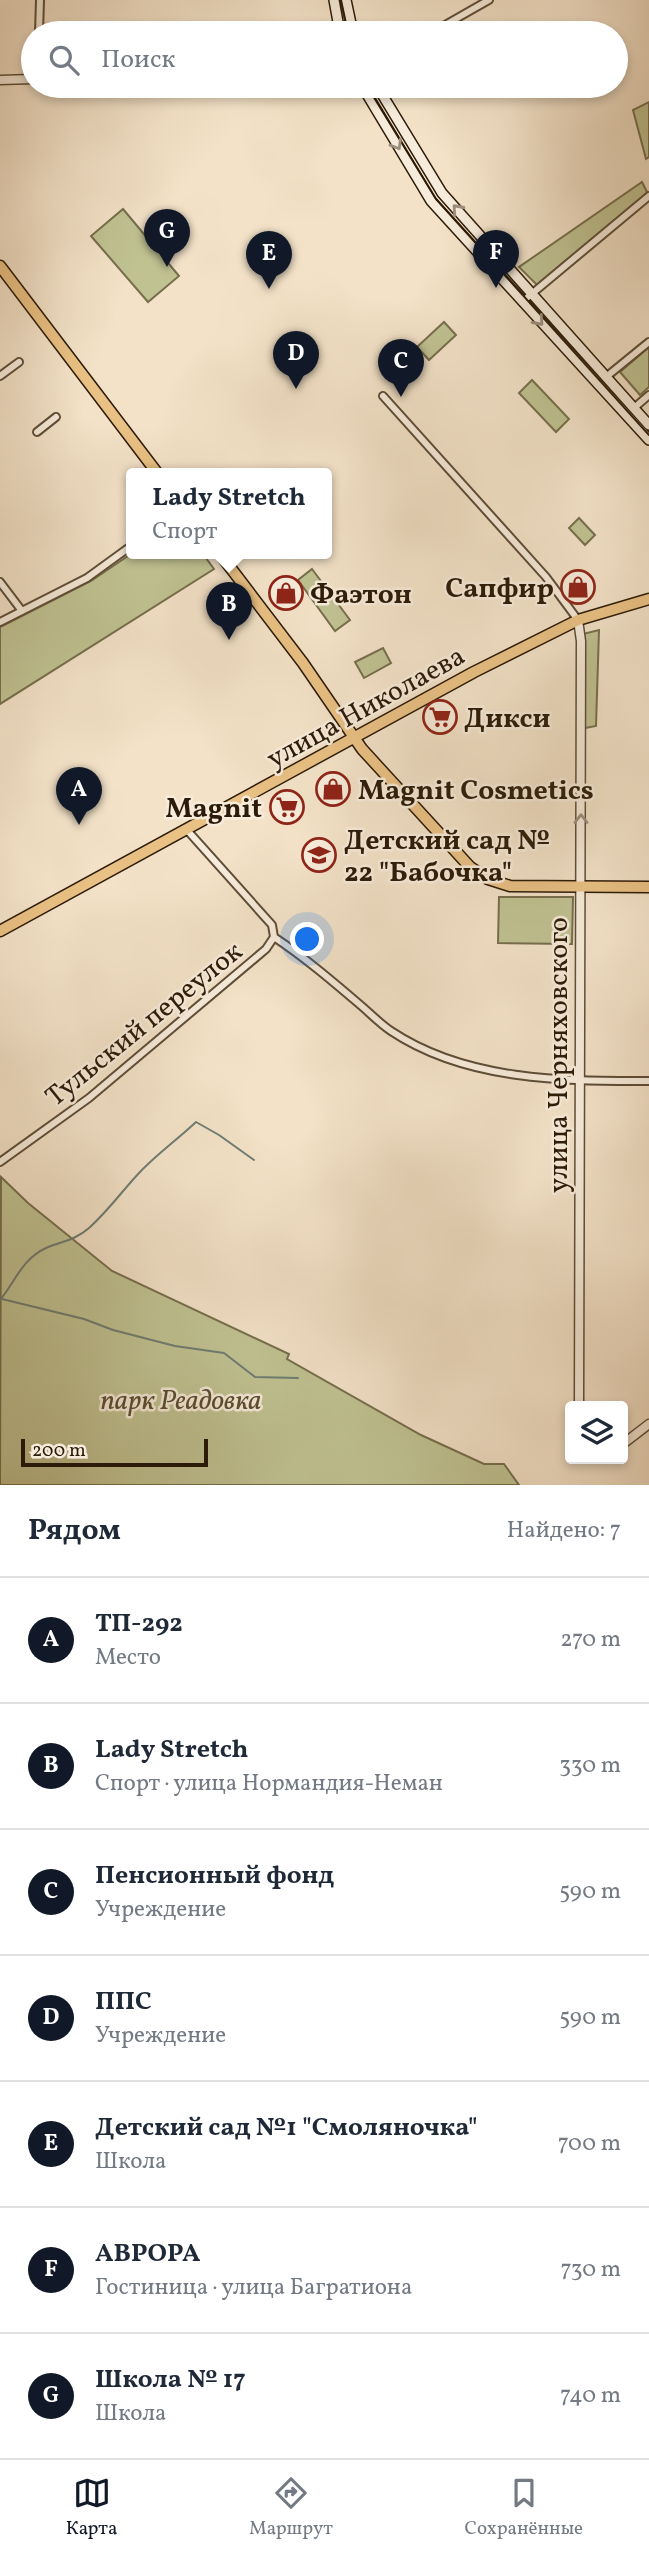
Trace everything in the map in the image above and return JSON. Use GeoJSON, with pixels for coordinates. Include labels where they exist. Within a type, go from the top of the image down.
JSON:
{"type":"FeatureCollection","features":[{"type":"Feature","properties":{"kind":"main road"},"geometry":{"type":"LineString","coordinates":[[334,0],[338,21]]}},
{"type":"Feature","properties":{"kind":"main road"},"geometry":{"type":"LineString","coordinates":[[346,0],[350,21]]}},
{"type":"Feature","properties":{"kind":"main road"},"geometry":{"type":"LineString","coordinates":[[369,98],[431,201],[649,440]]}},
{"type":"Feature","properties":{"kind":"main road"},"geometry":{"type":"LineString","coordinates":[[384,98],[442,193],[649,425]]}},
{"type":"Feature","properties":{"kind":"main road"},"geometry":{"type":"LineString","coordinates":[[0,266],[153,468]]}},
{"type":"Feature","properties":{"kind":"main road"},"geometry":{"type":"LineString","coordinates":[[224,559],[303,663],[354,738],[470,867],[488,879],[510,886],[649,887]]}},
{"type":"Feature","properties":{"kind":"main road","name":"улица Николаева"},"geometry":{"type":"LineString","coordinates":[[0,932],[474,672],[578,620],[649,599]]}},
{"type":"Feature","properties":{"kind":"street"},"geometry":{"type":"LineString","coordinates":[[39,21],[40,0]]}},
{"type":"Feature","properties":{"kind":"street"},"geometry":{"type":"LineString","coordinates":[[452,21],[489,0]]}},
{"type":"Feature","properties":{"kind":"street"},"geometry":{"type":"LineString","coordinates":[[0,80],[21,79]]}},
{"type":"Feature","properties":{"kind":"street"},"geometry":{"type":"LineString","coordinates":[[522,302],[649,195]]}},
{"type":"Feature","properties":{"kind":"street"},"geometry":{"type":"LineString","coordinates":[[606,377],[649,342]]}},
{"type":"Feature","properties":{"kind":"street"},"geometry":{"type":"LineString","coordinates":[[0,376],[19,362]]}},
{"type":"Feature","properties":{"kind":"street"},"geometry":{"type":"LineString","coordinates":[[634,408],[649,395]]}},
{"type":"Feature","properties":{"kind":"street"},"geometry":{"type":"LineString","coordinates":[[383,396],[546,577],[578,620]]}},
{"type":"Feature","properties":{"kind":"street"},"geometry":{"type":"LineString","coordinates":[[37,432],[56,417]]}},
{"type":"Feature","properties":{"kind":"street"},"geometry":{"type":"LineString","coordinates":[[0,622],[87,578],[126,550]]}},
{"type":"Feature","properties":{"kind":"street"},"geometry":{"type":"LineString","coordinates":[[0,582],[22,611]]}},
{"type":"Feature","properties":{"kind":"street","name":"улица Черняховского"},"geometry":{"type":"LineString","coordinates":[[578,620],[581,641],[579,1401]]}},
{"type":"Feature","properties":{"kind":"street"},"geometry":{"type":"LineString","coordinates":[[187,830],[272,925],[274,937],[298,952],[391,1031],[450,1061],[497,1072],[581,1081],[649,1081]]}},
{"type":"Feature","properties":{"kind":"street","name":"Тульский переулок"},"geometry":{"type":"LineString","coordinates":[[0,1162],[89,1098],[150,1049],[266,949],[274,937]]}},
{"type":"Feature","properties":{"kind":"street"},"geometry":{"type":"LineString","coordinates":[[628,1440],[649,1423]]}},
{"type":"Feature","properties":{"kind":"green space"},"geometry":{"type":"Polygon","coordinates":[[[649,102],[649,157],[646,159],[633,110],[649,102]]]}},
{"type":"Feature","properties":{"kind":"green space"},"geometry":{"type":"Polygon","coordinates":[[[642,182],[648,194],[537,285],[519,267],[642,182]]]}},
{"type":"Feature","properties":{"kind":"green space"},"geometry":{"type":"Polygon","coordinates":[[[123,209],[179,276],[148,302],[91,236],[123,209]]]}},
{"type":"Feature","properties":{"kind":"green space"},"geometry":{"type":"Polygon","coordinates":[[[444,322],[456,335],[429,360],[417,347],[444,322]]]}},
{"type":"Feature","properties":{"kind":"green space"},"geometry":{"type":"Polygon","coordinates":[[[649,347],[649,387],[640,395],[620,372],[649,347]]]}},
{"type":"Feature","properties":{"kind":"green space"},"geometry":{"type":"Polygon","coordinates":[[[532,380],[569,419],[556,432],[519,393],[532,380]]]}},
{"type":"Feature","properties":{"kind":"green space"},"geometry":{"type":"Polygon","coordinates":[[[579,518],[595,535],[585,545],[569,528],[579,518]]]}},
{"type":"Feature","properties":{"kind":"green space"},"geometry":{"type":"Polygon","coordinates":[[[126,557],[207,559],[214,569],[0,704],[0,627],[91,581],[126,557]]]}},
{"type":"Feature","properties":{"kind":"green space"},"geometry":{"type":"Polygon","coordinates":[[[312,569],[350,620],[335,631],[298,580],[312,569]]]}},
{"type":"Feature","properties":{"kind":"green space"},"geometry":{"type":"Polygon","coordinates":[[[599,630],[596,726],[585,728],[583,634],[599,630]]]}},
{"type":"Feature","properties":{"kind":"green space"},"geometry":{"type":"Polygon","coordinates":[[[383,648],[391,663],[364,678],[355,662],[383,648]]]}},
{"type":"Feature","properties":{"kind":"green space"},"geometry":{"type":"Polygon","coordinates":[[[499,897],[573,897],[572,944],[498,943],[499,897]]]}},
{"type":"Feature","properties":{"kind":"green space","name":"парк Реадовка"},"geometry":{"type":"Polygon","coordinates":[[[1,1177],[28,1203],[112,1271],[289,1354],[287,1359],[421,1435],[484,1464],[504,1464],[519,1485],[0,1485],[1,1177]]]}},
{"type":"Feature","properties":{"kind":"waterway"},"geometry":{"type":"LineString","coordinates":[[0,1300],[31,1258],[89,1228],[147,1165],[196,1122],[254,1160]]}},
{"type":"Feature","properties":{"kind":"waterway"},"geometry":{"type":"LineString","coordinates":[[2,1299],[84,1319],[113,1330],[175,1346],[224,1353],[255,1377],[298,1378]]}},
{"type":"Feature","properties":{"kind":"tram line"},"geometry":{"type":"LineString","coordinates":[[341,0],[345,21]]}},
{"type":"Feature","properties":{"kind":"tram line"},"geometry":{"type":"LineString","coordinates":[[374,98],[436,199],[649,435]]}},
{"type":"Feature","properties":{"kind":"place","name":"Школа № 17"},"geometry":{"type":"Point","coordinates":[167,267]}},
{"type":"Feature","properties":{"kind":"place","name":"ABPOPA"},"geometry":{"type":"Point","coordinates":[496,288]}},
{"type":"Feature","properties":{"kind":"place","name":"Детский сад №1 \"Смоляночка\""},"geometry":{"type":"Point","coordinates":[269,289]}},
{"type":"Feature","properties":{"kind":"place","name":"ППС"},"geometry":{"type":"Point","coordinates":[296,389]}},
{"type":"Feature","properties":{"kind":"place","name":"Пенсионный фонд"},"geometry":{"type":"Point","coordinates":[401,397]}},
{"type":"Feature","properties":{"kind":"place","name":"Сапфир"},"geometry":{"type":"Point","coordinates":[578,587]}},
{"type":"Feature","properties":{"kind":"place","name":"Фаэтон"},"geometry":{"type":"Point","coordinates":[286,593]}},
{"type":"Feature","properties":{"kind":"place","name":"Lady Stretch"},"geometry":{"type":"Point","coordinates":[229,640]}},
{"type":"Feature","properties":{"kind":"place","name":"Дикси"},"geometry":{"type":"Point","coordinates":[440,717]}},
{"type":"Feature","properties":{"kind":"place","name":"Magnit Cosmetics"},"geometry":{"type":"Point","coordinates":[333,789]}},
{"type":"Feature","properties":{"kind":"place","name":"Magnit"},"geometry":{"type":"Point","coordinates":[287,807]}},
{"type":"Feature","properties":{"kind":"place","name":"ТП-292"},"geometry":{"type":"Point","coordinates":[79,825]}},
{"type":"Feature","properties":{"kind":"place","name":"Детский сад № 22 \"Бабочка\""},"geometry":{"type":"Point","coordinates":[319,855]}}]}
